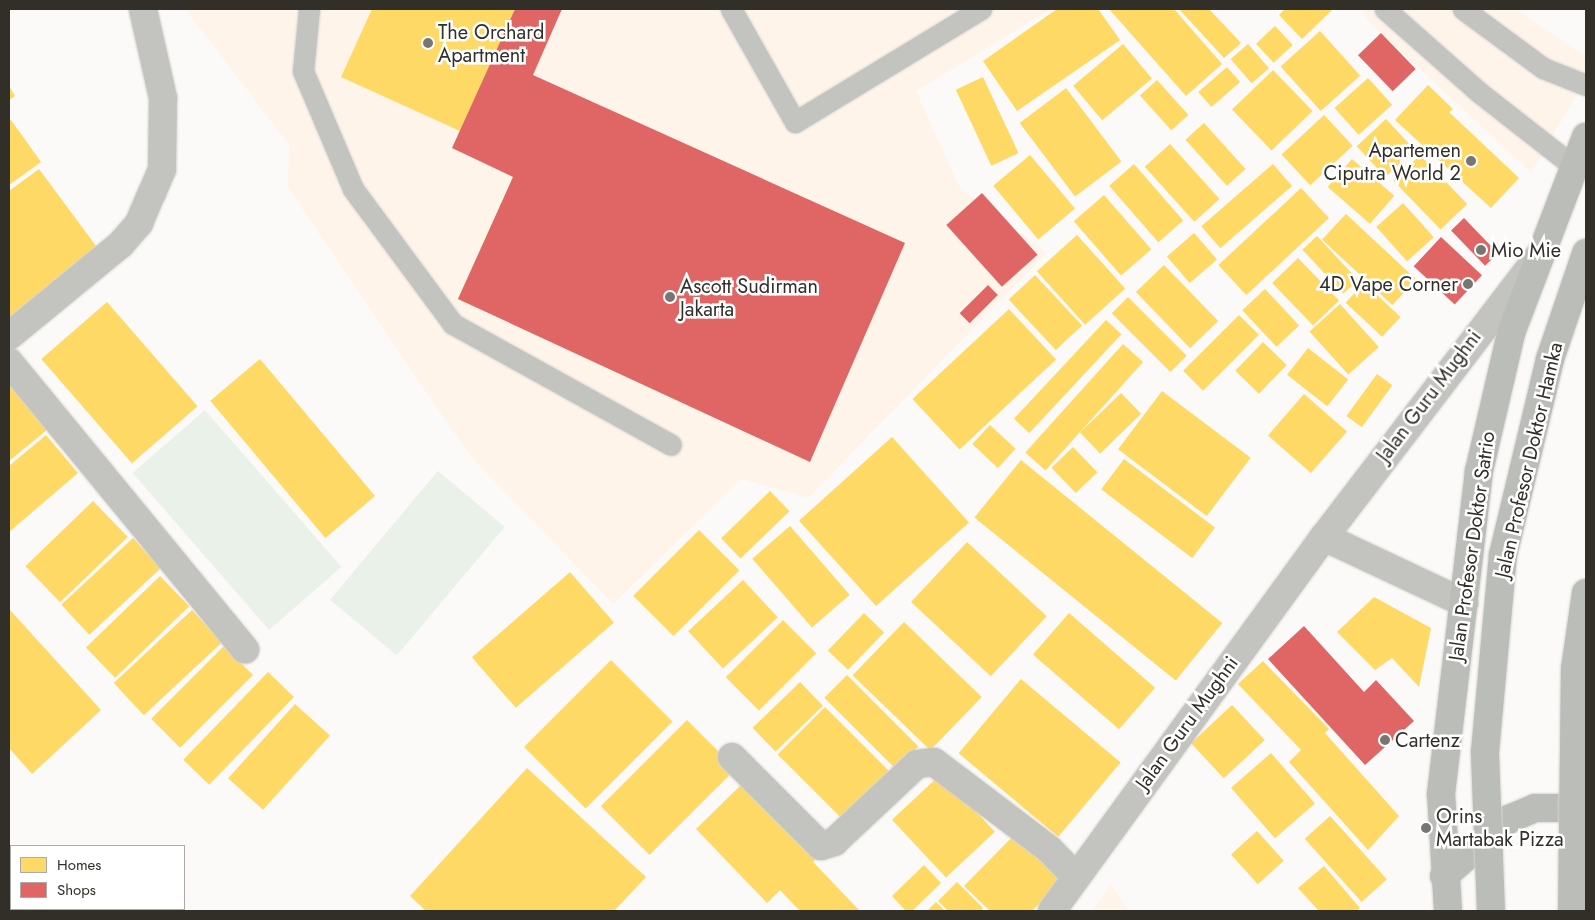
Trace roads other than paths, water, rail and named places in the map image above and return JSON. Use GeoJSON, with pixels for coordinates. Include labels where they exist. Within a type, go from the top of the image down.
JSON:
{"type":"FeatureCollection","features":[{"type":"Feature","properties":{"kind":"main road","name":"Jalan Profesor Doktor Satrio"},"geometry":{"type":"LineString","coordinates":[[1448,911],[1444,876],[1440,794],[1479,471],[1511,333],[1573,166],[1586,137]]}},
{"type":"Feature","properties":{"kind":"main road","name":"Jalan Profesor Doktor Hamka"},"geometry":{"type":"LineString","coordinates":[[1490,911],[1485,752],[1503,555],[1550,359],[1586,253]]}},
{"type":"Feature","properties":{"kind":"main road"},"geometry":{"type":"LineString","coordinates":[[1572,911],[1575,669],[1586,592]]}},
{"type":"Feature","properties":{"kind":"main road"},"geometry":{"type":"LineString","coordinates":[[1444,876],[1509,819],[1535,808],[1563,808],[1586,816]]}},
{"type":"Feature","properties":{"kind":"street"},"geometry":{"type":"LineString","coordinates":[[9,336],[121,244],[139,224],[162,169],[162,98],[143,9]]}},
{"type":"Feature","properties":{"kind":"street","name":"Jalan Guru Mughni"},"geometry":{"type":"LineString","coordinates":[[1052,911],[1075,876],[1324,537],[1538,258]]}},
{"type":"Feature","properties":{"kind":"street"},"geometry":{"type":"LineString","coordinates":[[9,362],[245,650]]}},
{"type":"Feature","properties":{"kind":"street"},"geometry":{"type":"LineString","coordinates":[[1324,537],[1464,603]]}},
{"type":"Feature","properties":{"kind":"street"},"geometry":{"type":"LineString","coordinates":[[732,757],[822,846],[834,842],[917,764],[934,762],[1049,849],[1075,876]]}},
{"type":"Feature","properties":{"kind":"lane"},"geometry":{"type":"LineString","coordinates":[[309,9],[303,71],[353,189],[453,324],[671,446]]}},
{"type":"Feature","properties":{"kind":"lane"},"geometry":{"type":"LineString","coordinates":[[730,9],[796,122],[981,9]]}},
{"type":"Feature","properties":{"kind":"lane"},"geometry":{"type":"LineString","coordinates":[[1385,9],[1472,87],[1573,166]]}},
{"type":"Feature","properties":{"kind":"lane"},"geometry":{"type":"LineString","coordinates":[[1463,9],[1542,68],[1586,85]]}},
{"type":"Feature","properties":{"kind":"place","name":"The Orchard Apartment"},"geometry":{"type":"Point","coordinates":[428,43]}},
{"type":"Feature","properties":{"kind":"place","name":"Apartemen Ciputra World 2"},"geometry":{"type":"Point","coordinates":[1471,161]}},
{"type":"Feature","properties":{"kind":"place","name":"Mio Mie"},"geometry":{"type":"Point","coordinates":[1481,250]}},
{"type":"Feature","properties":{"kind":"place","name":"4D Vape Corner"},"geometry":{"type":"Point","coordinates":[1468,284]}},
{"type":"Feature","properties":{"kind":"place","name":"Ascott Sudirman Jakarta"},"geometry":{"type":"Point","coordinates":[670,297]}},
{"type":"Feature","properties":{"kind":"place","name":"Cartenz"},"geometry":{"type":"Point","coordinates":[1385,740]}},
{"type":"Feature","properties":{"kind":"place","name":"Orins Martabak Pizza"},"geometry":{"type":"Point","coordinates":[1426,828]}}]}
